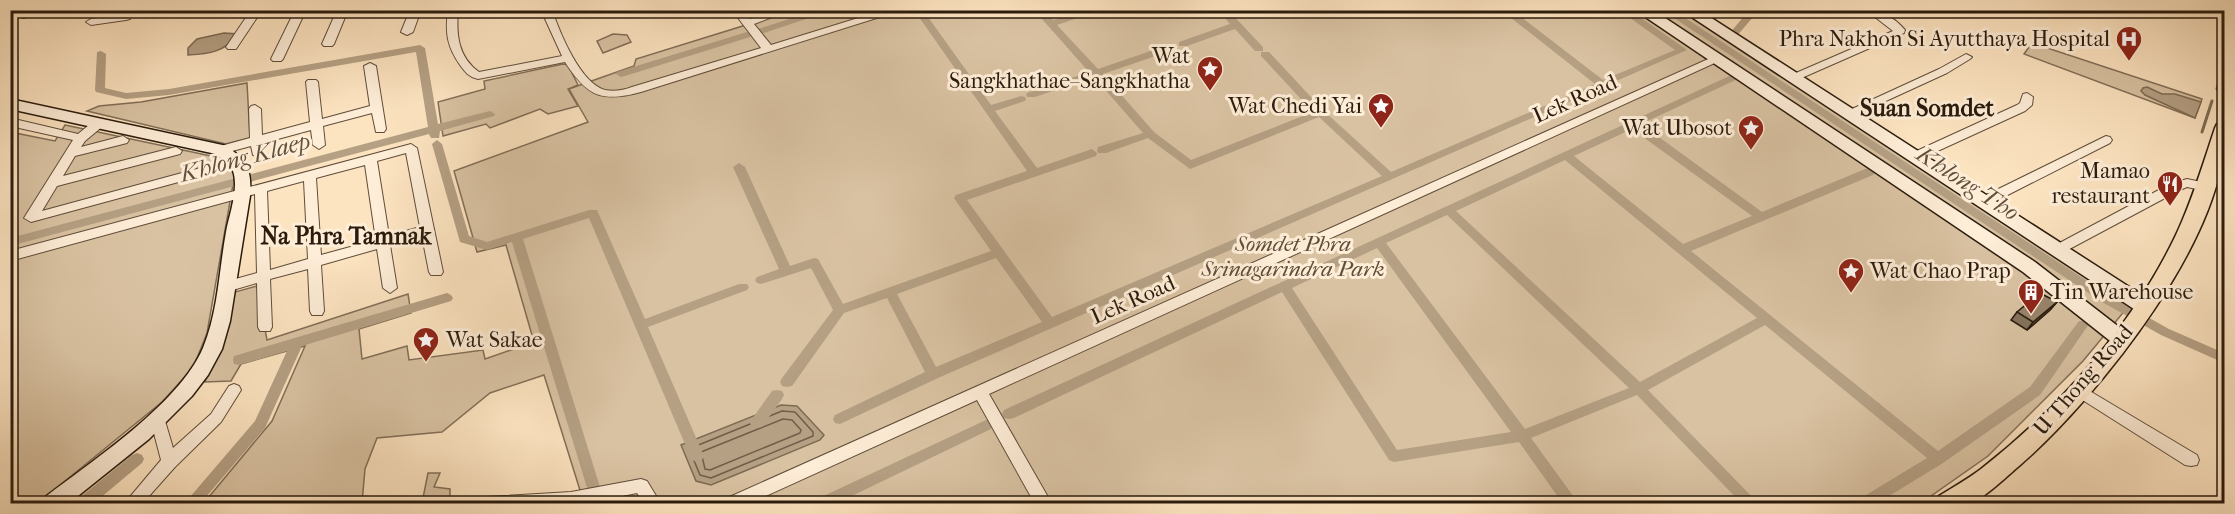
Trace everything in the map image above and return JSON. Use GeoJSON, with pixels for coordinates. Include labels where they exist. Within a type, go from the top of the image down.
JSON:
{"type":"FeatureCollection","features":[{"type":"Feature","properties":{"kind":"main road","name":"U Thong Road"},"geometry":{"type":"LineString","coordinates":[[1948,504],[1989,477],[2029,442],[2078,390],[2134,320],[2186,237],[2206,187],[2224,128]]}},
{"type":"Feature","properties":{"kind":"street"},"geometry":{"type":"LineString","coordinates":[[91,22],[126,17],[131,10]]}},
{"type":"Feature","properties":{"kind":"street"},"geometry":{"type":"LineString","coordinates":[[232,47],[257,10]]}},
{"type":"Feature","properties":{"kind":"street"},"geometry":{"type":"LineString","coordinates":[[277,59],[301,10]]}},
{"type":"Feature","properties":{"kind":"street"},"geometry":{"type":"LineString","coordinates":[[328,44],[343,10]]}},
{"type":"Feature","properties":{"kind":"street"},"geometry":{"type":"LineString","coordinates":[[407,32],[416,10]]}},
{"type":"Feature","properties":{"kind":"street"},"geometry":{"type":"LineString","coordinates":[[453,10],[450,36],[452,47],[472,73],[478,76],[569,58]]}},
{"type":"Feature","properties":{"kind":"street"},"geometry":{"type":"LineString","coordinates":[[546,10],[553,31],[569,58],[594,91],[616,94],[897,10]]}},
{"type":"Feature","properties":{"kind":"street"},"geometry":{"type":"LineString","coordinates":[[737,10],[769,50]]}},
{"type":"Feature","properties":{"kind":"street"},"geometry":{"type":"LineString","coordinates":[[747,23],[786,10]]}},
{"type":"Feature","properties":{"kind":"street"},"geometry":{"type":"LineString","coordinates":[[1642,10],[2029,267],[2066,294],[2134,320]]}},
{"type":"Feature","properties":{"kind":"street"},"geometry":{"type":"LineString","coordinates":[[1688,10],[2057,250],[2134,320]]}},
{"type":"Feature","properties":{"kind":"street"},"geometry":{"type":"LineString","coordinates":[[1792,78],[1898,33],[1899,30],[1896,27],[1871,10]]}},
{"type":"Feature","properties":{"kind":"street"},"geometry":{"type":"LineString","coordinates":[[1847,114],[1942,71],[1966,57]]}},
{"type":"Feature","properties":{"kind":"street","name":"Lek Road"},"geometry":{"type":"LineString","coordinates":[[731,504],[1715,59]]}},
{"type":"Feature","properties":{"kind":"street"},"geometry":{"type":"LineString","coordinates":[[370,66],[380,129]]}},
{"type":"Feature","properties":{"kind":"street"},"geometry":{"type":"LineString","coordinates":[[312,82],[319,145]]}},
{"type":"Feature","properties":{"kind":"street"},"geometry":{"type":"LineString","coordinates":[[1914,157],[2021,108],[2026,105],[2027,97]]}},
{"type":"Feature","properties":{"kind":"street"},"geometry":{"type":"LineString","coordinates":[[10,104],[221,150],[257,147],[316,125],[377,108]]}},
{"type":"Feature","properties":{"kind":"street"},"geometry":{"type":"LineString","coordinates":[[255,109],[257,147]]}},
{"type":"Feature","properties":{"kind":"street"},"geometry":{"type":"LineString","coordinates":[[10,122],[80,138]]}},
{"type":"Feature","properties":{"kind":"street"},"geometry":{"type":"LineString","coordinates":[[99,123],[80,138],[31,218],[204,171]]}},
{"type":"Feature","properties":{"kind":"street"},"geometry":{"type":"LineString","coordinates":[[71,153],[123,140]]}},
{"type":"Feature","properties":{"kind":"street"},"geometry":{"type":"LineString","coordinates":[[1983,201],[2106,140]]}},
{"type":"Feature","properties":{"kind":"street"},"geometry":{"type":"LineString","coordinates":[[10,256],[241,185],[261,189],[411,148],[436,272]]}},
{"type":"Feature","properties":{"kind":"street"},"geometry":{"type":"LineString","coordinates":[[52,504],[158,418],[182,395],[199,375],[212,349],[226,287],[241,185],[235,160],[221,150]]}},
{"type":"Feature","properties":{"kind":"street"},"geometry":{"type":"LineString","coordinates":[[53,183],[176,151]]}},
{"type":"Feature","properties":{"kind":"street"},"geometry":{"type":"LineString","coordinates":[[370,159],[390,288]]}},
{"type":"Feature","properties":{"kind":"street"},"geometry":{"type":"LineString","coordinates":[[310,176],[317,311]]}},
{"type":"Feature","properties":{"kind":"street"},"geometry":{"type":"LineString","coordinates":[[2057,250],[2175,187],[2187,183],[2206,187]]}},
{"type":"Feature","properties":{"kind":"street"},"geometry":{"type":"LineString","coordinates":[[261,189],[265,327]]}},
{"type":"Feature","properties":{"kind":"street"},"geometry":{"type":"LineString","coordinates":[[226,287],[427,230]]}},
{"type":"Feature","properties":{"kind":"street"},"geometry":{"type":"LineString","coordinates":[[132,504],[169,462],[216,418],[234,390]]}},
{"type":"Feature","properties":{"kind":"street"},"geometry":{"type":"LineString","coordinates":[[2078,390],[2191,460]]}},
{"type":"Feature","properties":{"kind":"street"},"geometry":{"type":"LineString","coordinates":[[980,392],[1044,504]]}},
{"type":"Feature","properties":{"kind":"street"},"geometry":{"type":"LineString","coordinates":[[158,418],[169,462]]}},
{"type":"Feature","properties":{"kind":"street"},"geometry":{"type":"LineString","coordinates":[[487,504],[571,499],[641,486],[653,504]]}},
{"type":"Feature","properties":{"kind":"green space","name":"Somdet Phra Srinagarindra Park"},"geometry":{"type":"Polygon","coordinates":[[[791,11],[1682,11],[2132,302],[2083,361],[1988,456],[1921,503],[584,503],[544,375],[490,393],[442,432],[377,438],[365,469],[362,503],[203,504],[272,421],[305,346],[241,364],[231,381],[205,382],[235,292],[257,286],[267,340],[408,294],[411,313],[359,329],[362,359],[407,346],[409,360],[483,350],[485,359],[534,342],[506,245],[477,252],[454,171],[588,122],[569,89],[634,66],[636,59],[791,11]]]}},
{"type":"Feature","properties":{"kind":"green space"},"geometry":{"type":"Polygon","coordinates":[[[613,34],[627,35],[631,42],[603,53],[597,41],[613,34]]]}},
{"type":"Feature","properties":{"kind":"green space"},"geometry":{"type":"Polygon","coordinates":[[[2032,43],[2202,99],[2195,118],[2024,54],[2032,43]]]}},
{"type":"Feature","properties":{"kind":"green space"},"geometry":{"type":"Polygon","coordinates":[[[563,64],[568,65],[578,85],[568,89],[578,106],[548,114],[540,109],[490,128],[486,124],[443,136],[438,102],[485,89],[484,81],[563,64]]]}},
{"type":"Feature","properties":{"kind":"green space"},"geometry":{"type":"Polygon","coordinates":[[[247,83],[250,138],[226,144],[87,111],[99,106],[141,102],[247,83]]]}},
{"type":"Feature","properties":{"kind":"green space"},"geometry":{"type":"Polygon","coordinates":[[[65,125],[211,156],[235,173],[207,333],[193,368],[162,402],[38,503],[11,503],[10,132],[55,141],[65,125]]]}},
{"type":"Feature","properties":{"kind":"green space"},"geometry":{"type":"Polygon","coordinates":[[[428,473],[440,473],[434,487],[450,489],[450,503],[422,503],[428,473]]]}},
{"type":"Feature","properties":{"kind":"water"},"geometry":{"type":"Polygon","coordinates":[[[224,33],[238,34],[228,45],[216,51],[188,55],[188,48],[197,39],[224,33]]]}},
{"type":"Feature","properties":{"kind":"water"},"geometry":{"type":"Polygon","coordinates":[[[2147,87],[2162,94],[2175,94],[2201,102],[2195,118],[2145,95],[2141,91],[2147,87]]]}},
{"type":"Feature","properties":{"kind":"water"},"geometry":{"type":"Polygon","coordinates":[[[781,405],[797,406],[824,435],[820,440],[711,485],[696,481],[681,445],[781,405]]]}},
{"type":"Feature","properties":{"kind":"building"},"geometry":{"type":"Polygon","coordinates":[[[2040,293],[2057,302],[2033,322],[2017,312],[2040,293]]]}},
{"type":"Feature","properties":{"kind":"waterway","name":"Khlong Klaep"},"geometry":{"type":"LineString","coordinates":[[761,31],[829,10]]}},
{"type":"Feature","properties":{"kind":"waterway"},"geometry":{"type":"LineString","coordinates":[[1038,10],[1096,73]]}},
{"type":"Feature","properties":{"kind":"waterway"},"geometry":{"type":"LineString","coordinates":[[1051,24],[1097,10]]}},
{"type":"Feature","properties":{"kind":"waterway"},"geometry":{"type":"LineString","coordinates":[[1222,10],[1236,25]]}},
{"type":"Feature","properties":{"kind":"waterway"},"geometry":{"type":"LineString","coordinates":[[1505,10],[1602,84]]}},
{"type":"Feature","properties":{"kind":"waterway"},"geometry":{"type":"LineString","coordinates":[[1389,177],[1682,50],[1623,10]]}},
{"type":"Feature","properties":{"kind":"waterway","name":"Khlong Tho"},"geometry":{"type":"LineString","coordinates":[[1666,10],[2106,299],[2165,332],[2224,358]]}},
{"type":"Feature","properties":{"kind":"waterway"},"geometry":{"type":"LineString","coordinates":[[1733,35],[1755,10]]}},
{"type":"Feature","properties":{"kind":"waterway"},"geometry":{"type":"LineString","coordinates":[[918,11],[1034,172]]}},
{"type":"Feature","properties":{"kind":"waterway"},"geometry":{"type":"LineString","coordinates":[[1183,44],[1236,25]]}},
{"type":"Feature","properties":{"kind":"waterway"},"geometry":{"type":"LineString","coordinates":[[1236,25],[1259,49]]}},
{"type":"Feature","properties":{"kind":"waterway","name":"Khlong Klaep"},"geometry":{"type":"LineString","coordinates":[[621,74],[747,35]]}},
{"type":"Feature","properties":{"kind":"waterway"},"geometry":{"type":"LineString","coordinates":[[1096,73],[1172,47]]}},
{"type":"Feature","properties":{"kind":"waterway"},"geometry":{"type":"LineString","coordinates":[[101,54],[100,90],[126,96],[169,92],[420,48],[434,129]]}},
{"type":"Feature","properties":{"kind":"waterway"},"geometry":{"type":"LineString","coordinates":[[1265,54],[1320,113]]}},
{"type":"Feature","properties":{"kind":"waterway"},"geometry":{"type":"LineString","coordinates":[[2217,89],[2224,65]]}},
{"type":"Feature","properties":{"kind":"waterway"},"geometry":{"type":"LineString","coordinates":[[1031,95],[1096,73]]}},
{"type":"Feature","properties":{"kind":"waterway"},"geometry":{"type":"LineString","coordinates":[[1096,73],[1150,134]]}},
{"type":"Feature","properties":{"kind":"waterway"},"geometry":{"type":"LineString","coordinates":[[1566,155],[1736,76]]}},
{"type":"Feature","properties":{"kind":"waterway"},"geometry":{"type":"LineString","coordinates":[[989,109],[1021,99]]}},
{"type":"Feature","properties":{"kind":"waterway"},"geometry":{"type":"LineString","coordinates":[[2202,132],[2212,101]]}},
{"type":"Feature","properties":{"kind":"waterway"},"geometry":{"type":"LineString","coordinates":[[1150,134],[1190,165],[1320,113]]}},
{"type":"Feature","properties":{"kind":"waterway"},"geometry":{"type":"LineString","coordinates":[[1320,113],[1389,177]]}},
{"type":"Feature","properties":{"kind":"waterway","name":"Khlong Klaep"},"geometry":{"type":"LineString","coordinates":[[434,129],[490,114]]}},
{"type":"Feature","properties":{"kind":"waterway"},"geometry":{"type":"LineString","coordinates":[[1633,124],[1761,217]]}},
{"type":"Feature","properties":{"kind":"waterway","name":"Khlong Klaep"},"geometry":{"type":"LineString","coordinates":[[10,242],[434,129]]}},
{"type":"Feature","properties":{"kind":"waterway","name":"Khlong Klaep"},"geometry":{"type":"LineString","coordinates":[[434,129],[435,136]]}},
{"type":"Feature","properties":{"kind":"waterway"},"geometry":{"type":"LineString","coordinates":[[1102,150],[1150,134]]}},
{"type":"Feature","properties":{"kind":"waterway"},"geometry":{"type":"LineString","coordinates":[[437,144],[464,239],[487,246],[593,213],[641,325]]}},
{"type":"Feature","properties":{"kind":"waterway"},"geometry":{"type":"LineString","coordinates":[[999,253],[960,198],[1092,153]]}},
{"type":"Feature","properties":{"kind":"waterway"},"geometry":{"type":"LineString","coordinates":[[1284,286],[1566,155]]}},
{"type":"Feature","properties":{"kind":"waterway"},"geometry":{"type":"LineString","coordinates":[[1566,155],[1682,250]]}},
{"type":"Feature","properties":{"kind":"waterway"},"geometry":{"type":"LineString","coordinates":[[739,167],[786,271]]}},
{"type":"Feature","properties":{"kind":"waterway"},"geometry":{"type":"LineString","coordinates":[[1761,217],[1869,172]]}},
{"type":"Feature","properties":{"kind":"waterway"},"geometry":{"type":"LineString","coordinates":[[1050,324],[1389,177]]}},
{"type":"Feature","properties":{"kind":"waterway"},"geometry":{"type":"LineString","coordinates":[[1448,210],[1639,389]]}},
{"type":"Feature","properties":{"kind":"waterway"},"geometry":{"type":"LineString","coordinates":[[1682,250],[1761,217]]}},
{"type":"Feature","properties":{"kind":"waterway"},"geometry":{"type":"LineString","coordinates":[[517,238],[593,487]]}},
{"type":"Feature","properties":{"kind":"waterway"},"geometry":{"type":"LineString","coordinates":[[1379,242],[1522,436]]}},
{"type":"Feature","properties":{"kind":"waterway"},"geometry":{"type":"LineString","coordinates":[[1682,250],[1938,459]]}},
{"type":"Feature","properties":{"kind":"waterway"},"geometry":{"type":"LineString","coordinates":[[840,310],[999,253]]}},
{"type":"Feature","properties":{"kind":"waterway"},"geometry":{"type":"LineString","coordinates":[[999,253],[1050,324]]}},
{"type":"Feature","properties":{"kind":"waterway"},"geometry":{"type":"LineString","coordinates":[[761,280],[814,262],[840,310]]}},
{"type":"Feature","properties":{"kind":"waterway"},"geometry":{"type":"LineString","coordinates":[[1009,414],[1284,286]]}},
{"type":"Feature","properties":{"kind":"waterway"},"geometry":{"type":"LineString","coordinates":[[1284,286],[1394,456],[1522,436]]}},
{"type":"Feature","properties":{"kind":"waterway"},"geometry":{"type":"LineString","coordinates":[[641,325],[743,287]]}},
{"type":"Feature","properties":{"kind":"waterway"},"geometry":{"type":"LineString","coordinates":[[890,293],[933,374]]}},
{"type":"Feature","properties":{"kind":"waterway"},"geometry":{"type":"LineString","coordinates":[[297,343],[447,298]]}},
{"type":"Feature","properties":{"kind":"waterway"},"geometry":{"type":"LineString","coordinates":[[787,382],[840,310]]}},
{"type":"Feature","properties":{"kind":"waterway"},"geometry":{"type":"LineString","coordinates":[[1639,389],[1765,319]]}},
{"type":"Feature","properties":{"kind":"waterway"},"geometry":{"type":"LineString","coordinates":[[933,374],[1050,324]]}},
{"type":"Feature","properties":{"kind":"waterway"},"geometry":{"type":"LineString","coordinates":[[1938,459],[2035,391],[2083,324]]}},
{"type":"Feature","properties":{"kind":"waterway"},"geometry":{"type":"LineString","coordinates":[[641,325],[697,456]]}},
{"type":"Feature","properties":{"kind":"waterway"},"geometry":{"type":"LineString","coordinates":[[191,504],[260,424],[297,343]]}},
{"type":"Feature","properties":{"kind":"waterway"},"geometry":{"type":"LineString","coordinates":[[239,360],[297,343]]}},
{"type":"Feature","properties":{"kind":"waterway"},"geometry":{"type":"LineString","coordinates":[[840,419],[933,374]]}},
{"type":"Feature","properties":{"kind":"waterway"},"geometry":{"type":"LineString","coordinates":[[1522,436],[1639,389]]}},
{"type":"Feature","properties":{"kind":"waterway"},"geometry":{"type":"LineString","coordinates":[[1639,389],[1752,504]]}},
{"type":"Feature","properties":{"kind":"waterway"},"geometry":{"type":"LineString","coordinates":[[757,423],[777,395]]}},
{"type":"Feature","properties":{"kind":"waterway"},"geometry":{"type":"LineString","coordinates":[[820,504],[986,425]]}},
{"type":"Feature","properties":{"kind":"waterway"},"geometry":{"type":"LineString","coordinates":[[1522,436],[1572,504]]}},
{"type":"Feature","properties":{"kind":"waterway"},"geometry":{"type":"LineString","coordinates":[[82,504],[137,459]]}},
{"type":"Feature","properties":{"kind":"waterway"},"geometry":{"type":"LineString","coordinates":[[1863,504],[1938,459]]}},
{"type":"Feature","properties":{"kind":"place","name":"Phra Nakhon Si Ayutthaya Hospital"},"geometry":{"type":"Point","coordinates":[2129,62]}},
{"type":"Feature","properties":{"kind":"place","name":"Wat Sangkhathae–Sangkhatha"},"geometry":{"type":"Point","coordinates":[1210,92]}},
{"type":"Feature","properties":{"kind":"place","name":"Wat Chedi Yai"},"geometry":{"type":"Point","coordinates":[1381,129]}},
{"type":"Feature","properties":{"kind":"place","name":"Wat Ubosot"},"geometry":{"type":"Point","coordinates":[1751,151]}},
{"type":"Feature","properties":{"kind":"place","name":"Mamao restaurant"},"geometry":{"type":"Point","coordinates":[2170,207]}},
{"type":"Feature","properties":{"kind":"place","name":"Wat Chao Prap"},"geometry":{"type":"Point","coordinates":[1851,294]}},
{"type":"Feature","properties":{"kind":"place","name":"Tin Warehouse"},"geometry":{"type":"Point","coordinates":[2031,315]}},
{"type":"Feature","properties":{"kind":"place","name":"Wat Sakae"},"geometry":{"type":"Point","coordinates":[426,363]}},
{"type":"Feature","properties":{"kind":"district","name":"Suan Somdet"},"geometry":{"type":"Point","coordinates":[1927,108]}},
{"type":"Feature","properties":{"kind":"district","name":"Na Phra Tamnak"},"geometry":{"type":"Point","coordinates":[346,236]}}]}
